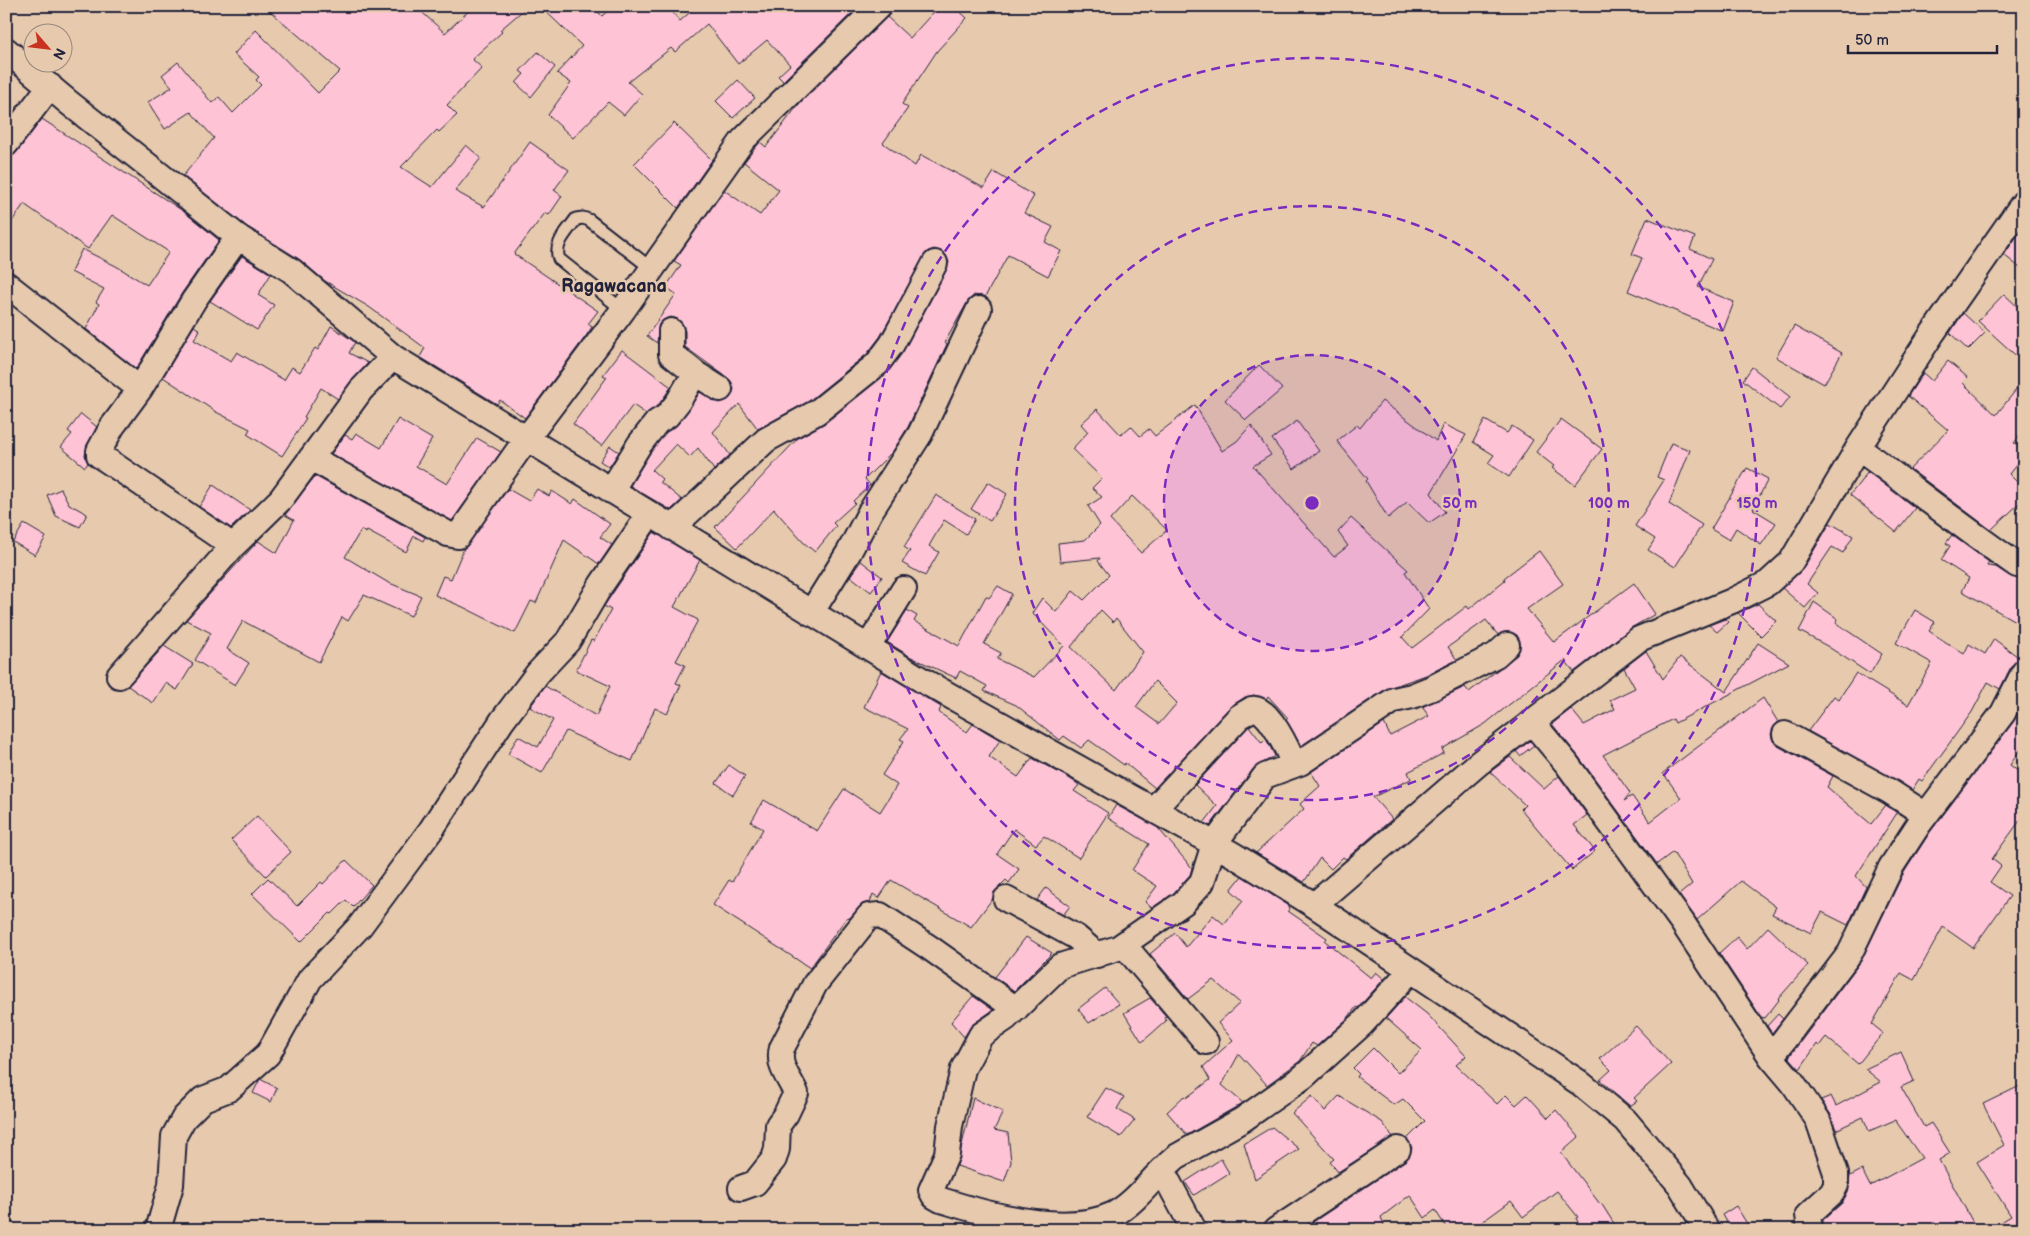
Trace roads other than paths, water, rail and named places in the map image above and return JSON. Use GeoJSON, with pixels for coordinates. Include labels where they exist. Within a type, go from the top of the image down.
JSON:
{"type":"FeatureCollection","features":[{"type":"Feature","properties":{"kind":"street"},"geometry":{"type":"LineString","coordinates":[[311,458],[455,537],[460,535],[527,438],[623,310],[743,140],[880,6]]}},
{"type":"Feature","properties":{"kind":"street"},"geometry":{"type":"LineString","coordinates":[[6,50],[238,237],[292,271],[393,357],[868,647],[1222,849],[1314,905],[1580,1083],[1625,1120],[1680,1185],[1707,1230]]}},
{"type":"Feature","properties":{"kind":"street"},"geometry":{"type":"LineString","coordinates":[[6,144],[50,86]]}},
{"type":"Feature","properties":{"kind":"street"},"geometry":{"type":"LineString","coordinates":[[1314,905],[1465,776],[1639,639],[1732,601],[1768,583],[1791,562],[1858,448],[1932,334],[2024,202]]}},
{"type":"Feature","properties":{"kind":"street"},"geometry":{"type":"LineString","coordinates":[[233,546],[99,455],[100,446],[108,433],[140,389],[194,300],[238,237]]}},
{"type":"Feature","properties":{"kind":"street"},"geometry":{"type":"LineString","coordinates":[[672,528],[766,440],[817,412],[877,364],[892,344],[935,263]]}},
{"type":"Feature","properties":{"kind":"street"},"geometry":{"type":"LineString","coordinates":[[6,284],[140,389]]}},
{"type":"Feature","properties":{"kind":"street"},"geometry":{"type":"LineString","coordinates":[[811,613],[849,552],[870,512],[920,434],[979,309]]}},
{"type":"Feature","properties":{"kind":"street"},"geometry":{"type":"LineString","coordinates":[[672,331],[671,354],[720,389]]}},
{"type":"Feature","properties":{"kind":"street"},"geometry":{"type":"LineString","coordinates":[[119,676],[233,546],[281,499],[361,390],[393,357]]}},
{"type":"Feature","properties":{"kind":"street"},"geometry":{"type":"LineString","coordinates":[[611,491],[639,445],[657,422],[667,416],[678,402],[695,372]]}},
{"type":"Feature","properties":{"kind":"street"},"geometry":{"type":"LineString","coordinates":[[1858,448],[1918,491],[1976,537],[2018,565],[2024,566]]}},
{"type":"Feature","properties":{"kind":"street"},"geometry":{"type":"LineString","coordinates":[[158,1230],[171,1185],[174,1136],[184,1118],[203,1099],[229,1088],[268,1054],[310,979],[360,926],[431,830],[502,721],[538,673],[568,641],[601,585],[649,515]]}},
{"type":"Feature","properties":{"kind":"street"},"geometry":{"type":"LineString","coordinates":[[868,647],[904,589]]}},
{"type":"Feature","properties":{"kind":"street"},"geometry":{"type":"LineString","coordinates":[[1411,970],[1362,1024],[1303,1078],[1242,1120],[1176,1157],[1126,1205],[1115,1213],[1092,1222],[1044,1222],[1004,1218],[942,1200],[931,1193],[947,1154],[950,1126],[963,1069],[981,1035],[1016,1008],[1060,966],[1097,955],[1131,954],[1202,882],[1265,776],[1314,755],[1394,700],[1412,696],[1432,688],[1496,655],[1507,645]]}},
{"type":"Feature","properties":{"kind":"street"},"geometry":{"type":"LineString","coordinates":[[1771,1057],[1850,952],[1891,867],[1926,815],[2003,712],[2024,672]]}},
{"type":"Feature","properties":{"kind":"street"},"geometry":{"type":"LineString","coordinates":[[1153,810],[1240,716],[1252,709],[1261,710],[1269,719],[1285,743],[1294,764]]}},
{"type":"Feature","properties":{"kind":"street"},"geometry":{"type":"LineString","coordinates":[[1532,722],[1566,764],[1682,922],[1771,1057],[1793,1083],[1818,1120],[1836,1173],[1836,1185],[1832,1193],[1808,1215],[1810,1230]]}},
{"type":"Feature","properties":{"kind":"street"},"geometry":{"type":"LineString","coordinates":[[1785,734],[1889,791],[1926,815]]}},
{"type":"Feature","properties":{"kind":"street"},"geometry":{"type":"LineString","coordinates":[[1006,899],[1076,938],[1097,955]]}},
{"type":"Feature","properties":{"kind":"street"},"geometry":{"type":"LineString","coordinates":[[740,1188],[755,1183],[774,1160],[777,1148],[778,1125],[786,1114],[796,1093],[781,1066],[779,1059],[782,1048],[815,984],[869,916],[877,914],[930,948],[1016,1008]]}},
{"type":"Feature","properties":{"kind":"street"},"geometry":{"type":"LineString","coordinates":[[1131,954],[1206,1042]]}},
{"type":"Feature","properties":{"kind":"street"},"geometry":{"type":"LineString","coordinates":[[1276,1230],[1398,1149]]}},
{"type":"Feature","properties":{"kind":"street"},"geometry":{"type":"LineString","coordinates":[[1162,1170],[1194,1230]]}},
{"type":"Feature","properties":{"kind":"lane"},"geometry":{"type":"LineString","coordinates":[[623,310],[559,259],[556,252],[558,246],[576,219],[583,218],[589,220],[652,269]]}},
{"type":"Feature","properties":{"kind":"district","name":"Ragawacana"},"geometry":{"type":"Point","coordinates":[614,286]}}]}
